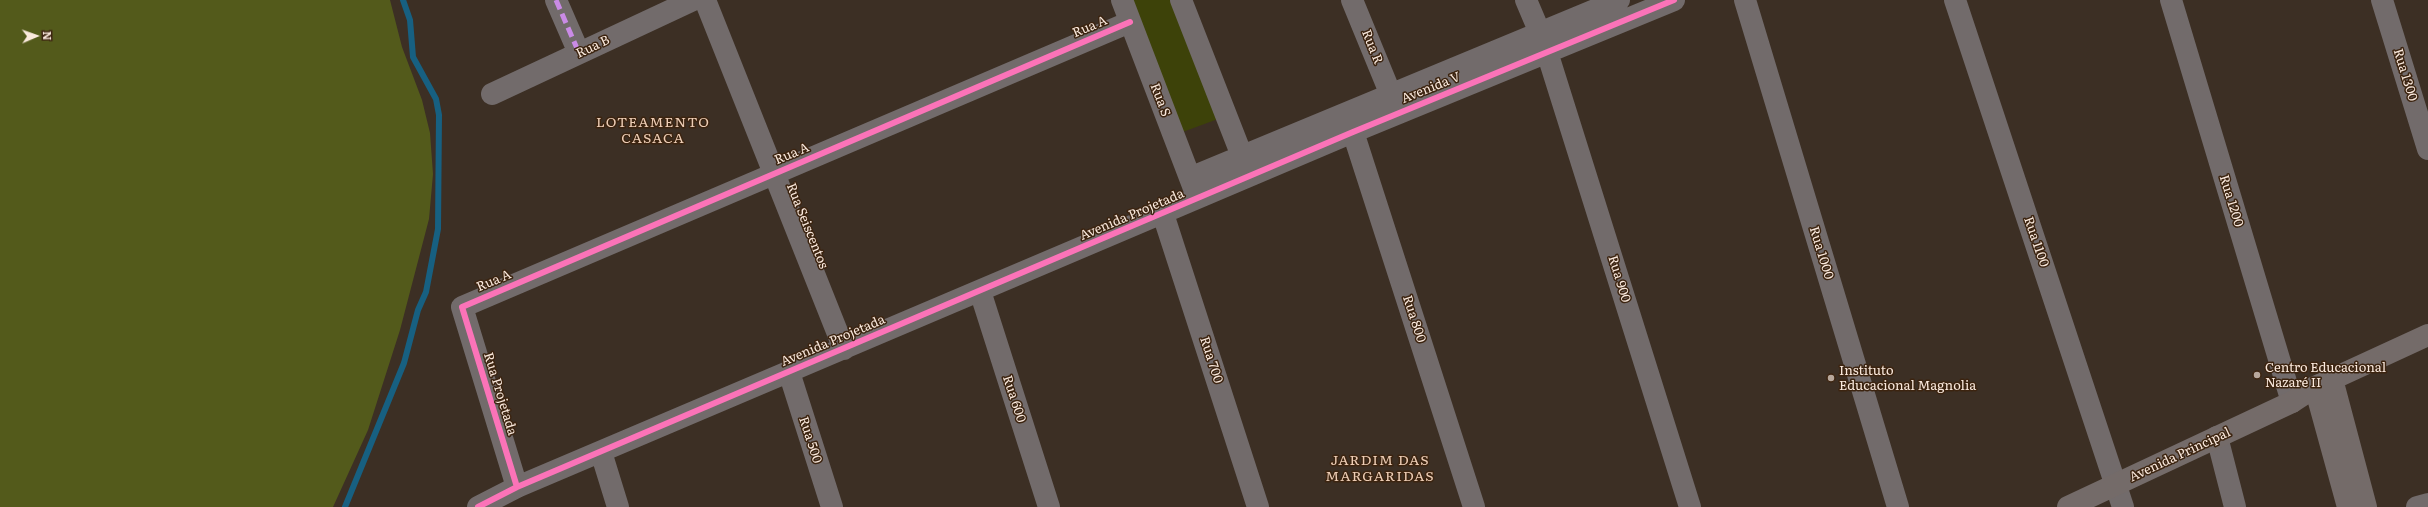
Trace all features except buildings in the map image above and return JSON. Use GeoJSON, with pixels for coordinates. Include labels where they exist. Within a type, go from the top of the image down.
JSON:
{"type":"FeatureCollection","features":[{"type":"Feature","properties":{"kind":"main road"},"geometry":{"type":"LineString","coordinates":[[2325,389],[2428,335]]}},
{"type":"Feature","properties":{"kind":"main road"},"geometry":{"type":"LineString","coordinates":[[2325,389],[2428,348]]}},
{"type":"Feature","properties":{"kind":"main road","name":"Avenida Principal"},"geometry":{"type":"LineString","coordinates":[[2068,507],[2292,402],[2325,389]]}},
{"type":"Feature","properties":{"kind":"main road"},"geometry":{"type":"LineString","coordinates":[[2325,389],[2348,507]]}},
{"type":"Feature","properties":{"kind":"main road"},"geometry":{"type":"LineString","coordinates":[[2325,389],[2366,507]]}},
{"type":"Feature","properties":{"kind":"street"},"geometry":{"type":"LineString","coordinates":[[556,0],[579,53]]}},
{"type":"Feature","properties":{"kind":"street","name":"Rua B"},"geometry":{"type":"LineString","coordinates":[[492,94],[693,0]]}},
{"type":"Feature","properties":{"kind":"street","name":"Rua Seiscentos"},"geometry":{"type":"LineString","coordinates":[[705,0],[844,349]]}},
{"type":"Feature","properties":{"kind":"street","name":"Rua S"},"geometry":{"type":"LineString","coordinates":[[1122,0],[1198,199]]}},
{"type":"Feature","properties":{"kind":"street"},"geometry":{"type":"LineString","coordinates":[[1181,0],[1242,156]]}},
{"type":"Feature","properties":{"kind":"street","name":"Rua R"},"geometry":{"type":"LineString","coordinates":[[1352,0],[1392,94]]}},
{"type":"Feature","properties":{"kind":"street","name":"Rua 900"},"geometry":{"type":"LineString","coordinates":[[1526,0],[1544,43],[1690,507]]}},
{"type":"Feature","properties":{"kind":"street","name":"Avenida V"},"geometry":{"type":"LineString","coordinates":[[1198,199],[1353,132],[1544,43],[1620,0]]}},
{"type":"Feature","properties":{"kind":"street","name":"Avenida V"},"geometry":{"type":"LineString","coordinates":[[1190,178],[1392,94],[1674,0]]}},
{"type":"Feature","properties":{"kind":"street","name":"Rua 1000"},"geometry":{"type":"LineString","coordinates":[[1745,0],[1898,507]]}},
{"type":"Feature","properties":{"kind":"street","name":"Rua 1100"},"geometry":{"type":"LineString","coordinates":[[1955,0],[2117,484],[2123,507]]}},
{"type":"Feature","properties":{"kind":"street","name":"Rua 1200"},"geometry":{"type":"LineString","coordinates":[[2171,0],[2292,402]]}},
{"type":"Feature","properties":{"kind":"street","name":"Rua 1300"},"geometry":{"type":"LineString","coordinates":[[2382,0],[2428,149]]}},
{"type":"Feature","properties":{"kind":"street","name":"Rua A"},"geometry":{"type":"LineString","coordinates":[[462,307],[1130,22]]}},
{"type":"Feature","properties":{"kind":"street","name":"Rua 800"},"geometry":{"type":"LineString","coordinates":[[1353,132],[1474,507]]}},
{"type":"Feature","properties":{"kind":"street","name":"Avenida Projetada"},"geometry":{"type":"LineString","coordinates":[[478,507],[516,487],[1198,199]]}},
{"type":"Feature","properties":{"kind":"street","name":"Rua 700"},"geometry":{"type":"LineString","coordinates":[[1163,214],[1258,507]]}},
{"type":"Feature","properties":{"kind":"street","name":"Rua 600"},"geometry":{"type":"LineString","coordinates":[[980,291],[1049,507]]}},
{"type":"Feature","properties":{"kind":"street","name":"Rua Projetada"},"geometry":{"type":"LineString","coordinates":[[462,307],[516,487]]}},
{"type":"Feature","properties":{"kind":"street","name":"Rua 500"},"geometry":{"type":"LineString","coordinates":[[789,372],[832,507]]}},
{"type":"Feature","properties":{"kind":"street"},"geometry":{"type":"LineString","coordinates":[[2217,437],[2236,507]]}},
{"type":"Feature","properties":{"kind":"street"},"geometry":{"type":"LineString","coordinates":[[601,452],[618,507]]}},
{"type":"Feature","properties":{"kind":"street"},"geometry":{"type":"LineString","coordinates":[[2417,507],[2428,504]]}},
{"type":"Feature","properties":{"kind":"green space"},"geometry":{"type":"Polygon","coordinates":[[[0,0],[390,0],[402,47],[422,100],[430,133],[433,174],[429,219],[400,330],[368,430],[333,507],[0,507],[0,0]]]}},
{"type":"Feature","properties":{"kind":"green space"},"geometry":{"type":"Polygon","coordinates":[[[1129,0],[1171,0],[1218,119],[1180,133],[1129,0]]]}},
{"type":"Feature","properties":{"kind":"waterway"},"geometry":{"type":"LineString","coordinates":[[345,507],[404,363],[418,310],[426,292],[438,229],[439,115],[436,99],[413,57],[410,20],[403,0]]}},
{"type":"Feature","properties":{"kind":"marked path"},"geometry":{"type":"LineString","coordinates":[[556,0],[579,53]]}},
{"type":"Feature","properties":{"kind":"cycle path"},"geometry":{"type":"LineString","coordinates":[[478,507],[517,487],[1353,132],[1674,0]]}},
{"type":"Feature","properties":{"kind":"cycle path"},"geometry":{"type":"LineString","coordinates":[[517,487],[462,307],[1130,22]]}},
{"type":"Feature","properties":{"kind":"place","name":"Centro Educacional Nazaré II"},"geometry":{"type":"Point","coordinates":[2257,375]}},
{"type":"Feature","properties":{"kind":"place","name":"Instituto Educacional Magnolia"},"geometry":{"type":"Point","coordinates":[1831,378]}},
{"type":"Feature","properties":{"kind":"district","name":"LOTEAMENTO CASACA"},"geometry":{"type":"Point","coordinates":[653,132]}},
{"type":"Feature","properties":{"kind":"district","name":"JARDIM DAS MARGARIDAS"},"geometry":{"type":"Point","coordinates":[1380,470]}}]}
